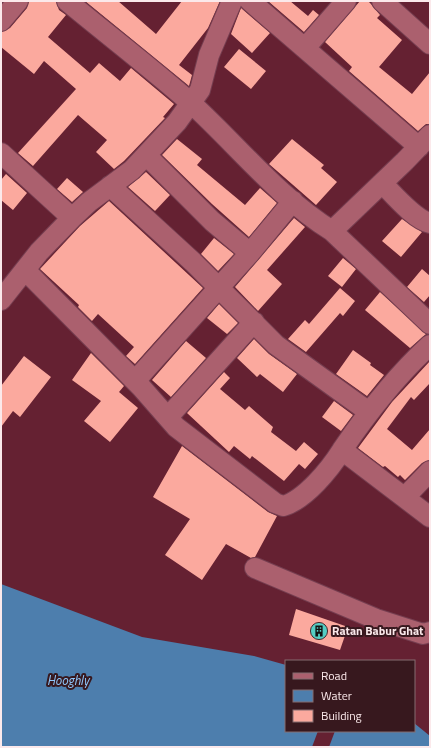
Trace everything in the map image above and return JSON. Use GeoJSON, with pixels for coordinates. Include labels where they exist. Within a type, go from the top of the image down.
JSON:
{"type":"FeatureCollection","features":[{"type":"Feature","properties":{"kind":"street"},"geometry":{"type":"LineString","coordinates":[[1,21],[18,1]]}},
{"type":"Feature","properties":{"kind":"street"},"geometry":{"type":"LineString","coordinates":[[67,1],[191,103],[293,201],[315,220],[332,231],[430,324]]}},
{"type":"Feature","properties":{"kind":"street"},"geometry":{"type":"LineString","coordinates":[[1,300],[39,252],[72,218],[89,202],[132,170],[177,122],[200,90],[209,55],[232,1]]}},
{"type":"Feature","properties":{"kind":"street"},"geometry":{"type":"LineString","coordinates":[[250,1],[305,48],[424,141],[382,184],[332,231]]}},
{"type":"Feature","properties":{"kind":"street"},"geometry":{"type":"LineString","coordinates":[[305,48],[346,1]]}},
{"type":"Feature","properties":{"kind":"street"},"geometry":{"type":"LineString","coordinates":[[382,1],[430,44]]}},
{"type":"Feature","properties":{"kind":"street"},"geometry":{"type":"LineString","coordinates":[[1,153],[72,218]]}},
{"type":"Feature","properties":{"kind":"street"},"geometry":{"type":"LineString","coordinates":[[146,155],[212,221],[250,253]]}},
{"type":"Feature","properties":{"kind":"street"},"geometry":{"type":"LineString","coordinates":[[382,184],[416,215],[425,222],[430,223]]}},
{"type":"Feature","properties":{"kind":"street"},"geometry":{"type":"LineString","coordinates":[[110,186],[219,286],[276,346],[369,412]]}},
{"type":"Feature","properties":{"kind":"street"},"geometry":{"type":"LineString","coordinates":[[134,381],[250,253],[293,201]]}},
{"type":"Feature","properties":{"kind":"street"},"geometry":{"type":"LineString","coordinates":[[25,270],[134,381],[176,427],[275,503],[283,506],[300,498],[331,466],[369,412],[405,368],[430,345]]}},
{"type":"Feature","properties":{"kind":"street"},"geometry":{"type":"LineString","coordinates":[[168,417],[254,322]]}},
{"type":"Feature","properties":{"kind":"street"},"geometry":{"type":"LineString","coordinates":[[342,450],[430,517]]}},
{"type":"Feature","properties":{"kind":"street"},"geometry":{"type":"LineString","coordinates":[[405,497],[430,471]]}},
{"type":"Feature","properties":{"kind":"street"},"geometry":{"type":"LineString","coordinates":[[255,568],[376,619],[422,634],[430,632]]}},
{"type":"Feature","properties":{"kind":"water","name":"Hooghly"},"geometry":{"type":"Polygon","coordinates":[[[1,584],[142,637],[254,656],[285,665],[285,732],[415,732],[415,724],[430,736],[430,747],[1,747],[1,584]]]}},
{"type":"Feature","properties":{"kind":"pier"},"geometry":{"type":"Polygon","coordinates":[[[318,732],[335,732],[329,747],[312,747],[318,732]]]}},
{"type":"Feature","properties":{"kind":"building"},"geometry":{"type":"Polygon","coordinates":[[[29,1],[56,1],[59,10],[66,15],[48,37],[90,73],[99,63],[120,81],[131,68],[174,104],[163,117],[165,118],[124,161],[114,169],[96,152],[107,140],[78,115],[33,166],[18,153],[76,89],[44,61],[34,74],[1,47],[1,32],[10,28],[27,8],[29,1]]]}},
{"type":"Feature","properties":{"kind":"building"},"geometry":{"type":"Polygon","coordinates":[[[85,1],[118,1],[156,34],[182,1],[220,1],[208,28],[179,65],[192,75],[189,86],[85,1]]]}},
{"type":"Feature","properties":{"kind":"building"},"geometry":{"type":"Polygon","coordinates":[[[268,1],[290,1],[308,16],[313,10],[319,15],[304,32],[268,1]]]}},
{"type":"Feature","properties":{"kind":"building"},"geometry":{"type":"Polygon","coordinates":[[[360,1],[368,1],[380,15],[377,18],[402,40],[379,67],[412,94],[430,72],[430,124],[426,124],[418,131],[349,71],[352,67],[325,42],[360,1]]]}},
{"type":"Feature","properties":{"kind":"building"},"geometry":{"type":"Polygon","coordinates":[[[241,8],[270,33],[252,53],[231,34],[241,8]]]}},
{"type":"Feature","properties":{"kind":"building"},"geometry":{"type":"Polygon","coordinates":[[[239,49],[266,71],[251,89],[224,67],[239,49]]]}},
{"type":"Feature","properties":{"kind":"building"},"geometry":{"type":"Polygon","coordinates":[[[177,139],[202,159],[197,165],[245,205],[260,188],[277,203],[249,237],[212,204],[162,155],[177,139]]]}},
{"type":"Feature","properties":{"kind":"building"},"geometry":{"type":"Polygon","coordinates":[[[292,139],[324,165],[321,168],[337,182],[316,205],[269,164],[292,139]]]}},
{"type":"Feature","properties":{"kind":"building"},"geometry":{"type":"Polygon","coordinates":[[[146,172],[170,195],[155,211],[128,187],[146,172]]]}},
{"type":"Feature","properties":{"kind":"building"},"geometry":{"type":"Polygon","coordinates":[[[6,174],[27,193],[13,210],[1,200],[1,180],[6,174]]]}},
{"type":"Feature","properties":{"kind":"building"},"geometry":{"type":"Polygon","coordinates":[[[67,178],[83,192],[72,202],[57,189],[67,178]]]}},
{"type":"Feature","properties":{"kind":"building"},"geometry":{"type":"Polygon","coordinates":[[[109,201],[203,288],[135,364],[126,356],[134,347],[98,314],[92,321],[78,307],[79,305],[40,269],[80,226],[109,201]]]}},
{"type":"Feature","properties":{"kind":"building"},"geometry":{"type":"Polygon","coordinates":[[[294,218],[305,227],[267,270],[282,284],[258,311],[235,287],[294,218]]]}},
{"type":"Feature","properties":{"kind":"building"},"geometry":{"type":"Polygon","coordinates":[[[402,219],[422,232],[401,257],[382,241],[402,219]]]}},
{"type":"Feature","properties":{"kind":"building"},"geometry":{"type":"Polygon","coordinates":[[[214,238],[234,254],[218,271],[201,254],[214,238]]]}},
{"type":"Feature","properties":{"kind":"building"},"geometry":{"type":"Polygon","coordinates":[[[343,258],[356,269],[342,287],[328,276],[343,258]]]}},
{"type":"Feature","properties":{"kind":"building"},"geometry":{"type":"Polygon","coordinates":[[[422,269],[430,276],[430,295],[424,302],[407,287],[422,269]]]}},
{"type":"Feature","properties":{"kind":"building"},"geometry":{"type":"Polygon","coordinates":[[[340,288],[355,301],[343,316],[340,313],[306,352],[288,339],[305,320],[309,324],[340,288]]]}},
{"type":"Feature","properties":{"kind":"building"},"geometry":{"type":"Polygon","coordinates":[[[380,292],[426,334],[410,348],[365,310],[380,292]]]}},
{"type":"Feature","properties":{"kind":"building"},"geometry":{"type":"Polygon","coordinates":[[[219,304],[238,323],[227,334],[207,318],[219,304]]]}},
{"type":"Feature","properties":{"kind":"building"},"geometry":{"type":"Polygon","coordinates":[[[254,339],[269,354],[297,374],[283,392],[260,374],[257,377],[237,358],[254,339]]]}},
{"type":"Feature","properties":{"kind":"building"},"geometry":{"type":"Polygon","coordinates":[[[186,341],[206,358],[171,397],[152,380],[186,341]]]}},
{"type":"Feature","properties":{"kind":"building"},"geometry":{"type":"Polygon","coordinates":[[[353,350],[384,375],[367,396],[336,374],[353,350]]]}},
{"type":"Feature","properties":{"kind":"building"},"geometry":{"type":"Polygon","coordinates":[[[91,353],[124,386],[119,392],[138,408],[110,442],[84,421],[101,401],[72,380],[91,353]]]}},
{"type":"Feature","properties":{"kind":"building"},"geometry":{"type":"Polygon","coordinates":[[[24,356],[51,377],[20,417],[13,411],[1,427],[1,386],[24,356]]]}},
{"type":"Feature","properties":{"kind":"building"},"geometry":{"type":"Polygon","coordinates":[[[430,361],[430,383],[414,400],[411,397],[387,429],[412,450],[430,429],[430,460],[422,463],[405,480],[400,475],[398,477],[385,466],[383,467],[358,448],[392,402],[430,361]]]}},
{"type":"Feature","properties":{"kind":"building"},"geometry":{"type":"Polygon","coordinates":[[[224,372],[230,378],[220,389],[245,410],[249,406],[273,427],[271,432],[296,451],[304,442],[318,454],[305,469],[299,464],[284,481],[252,456],[250,459],[234,446],[229,452],[187,413],[224,372]]]}},
{"type":"Feature","properties":{"kind":"building"},"geometry":{"type":"Polygon","coordinates":[[[334,401],[353,415],[341,431],[322,417],[334,401]]]}},
{"type":"Feature","properties":{"kind":"building"},"geometry":{"type":"Polygon","coordinates":[[[182,446],[268,512],[277,516],[255,557],[251,558],[226,544],[202,580],[165,555],[190,519],[153,497],[182,446]]]}},
{"type":"Feature","properties":{"kind":"building","name":"Ratan Babur Ghat"},"geometry":{"type":"Polygon","coordinates":[[[296,609],[348,627],[340,650],[289,635],[296,609]]]}},
{"type":"Feature","properties":{"kind":"place","name":"Ratan Babur Ghat"},"geometry":{"type":"Point","coordinates":[319,631]}}]}
